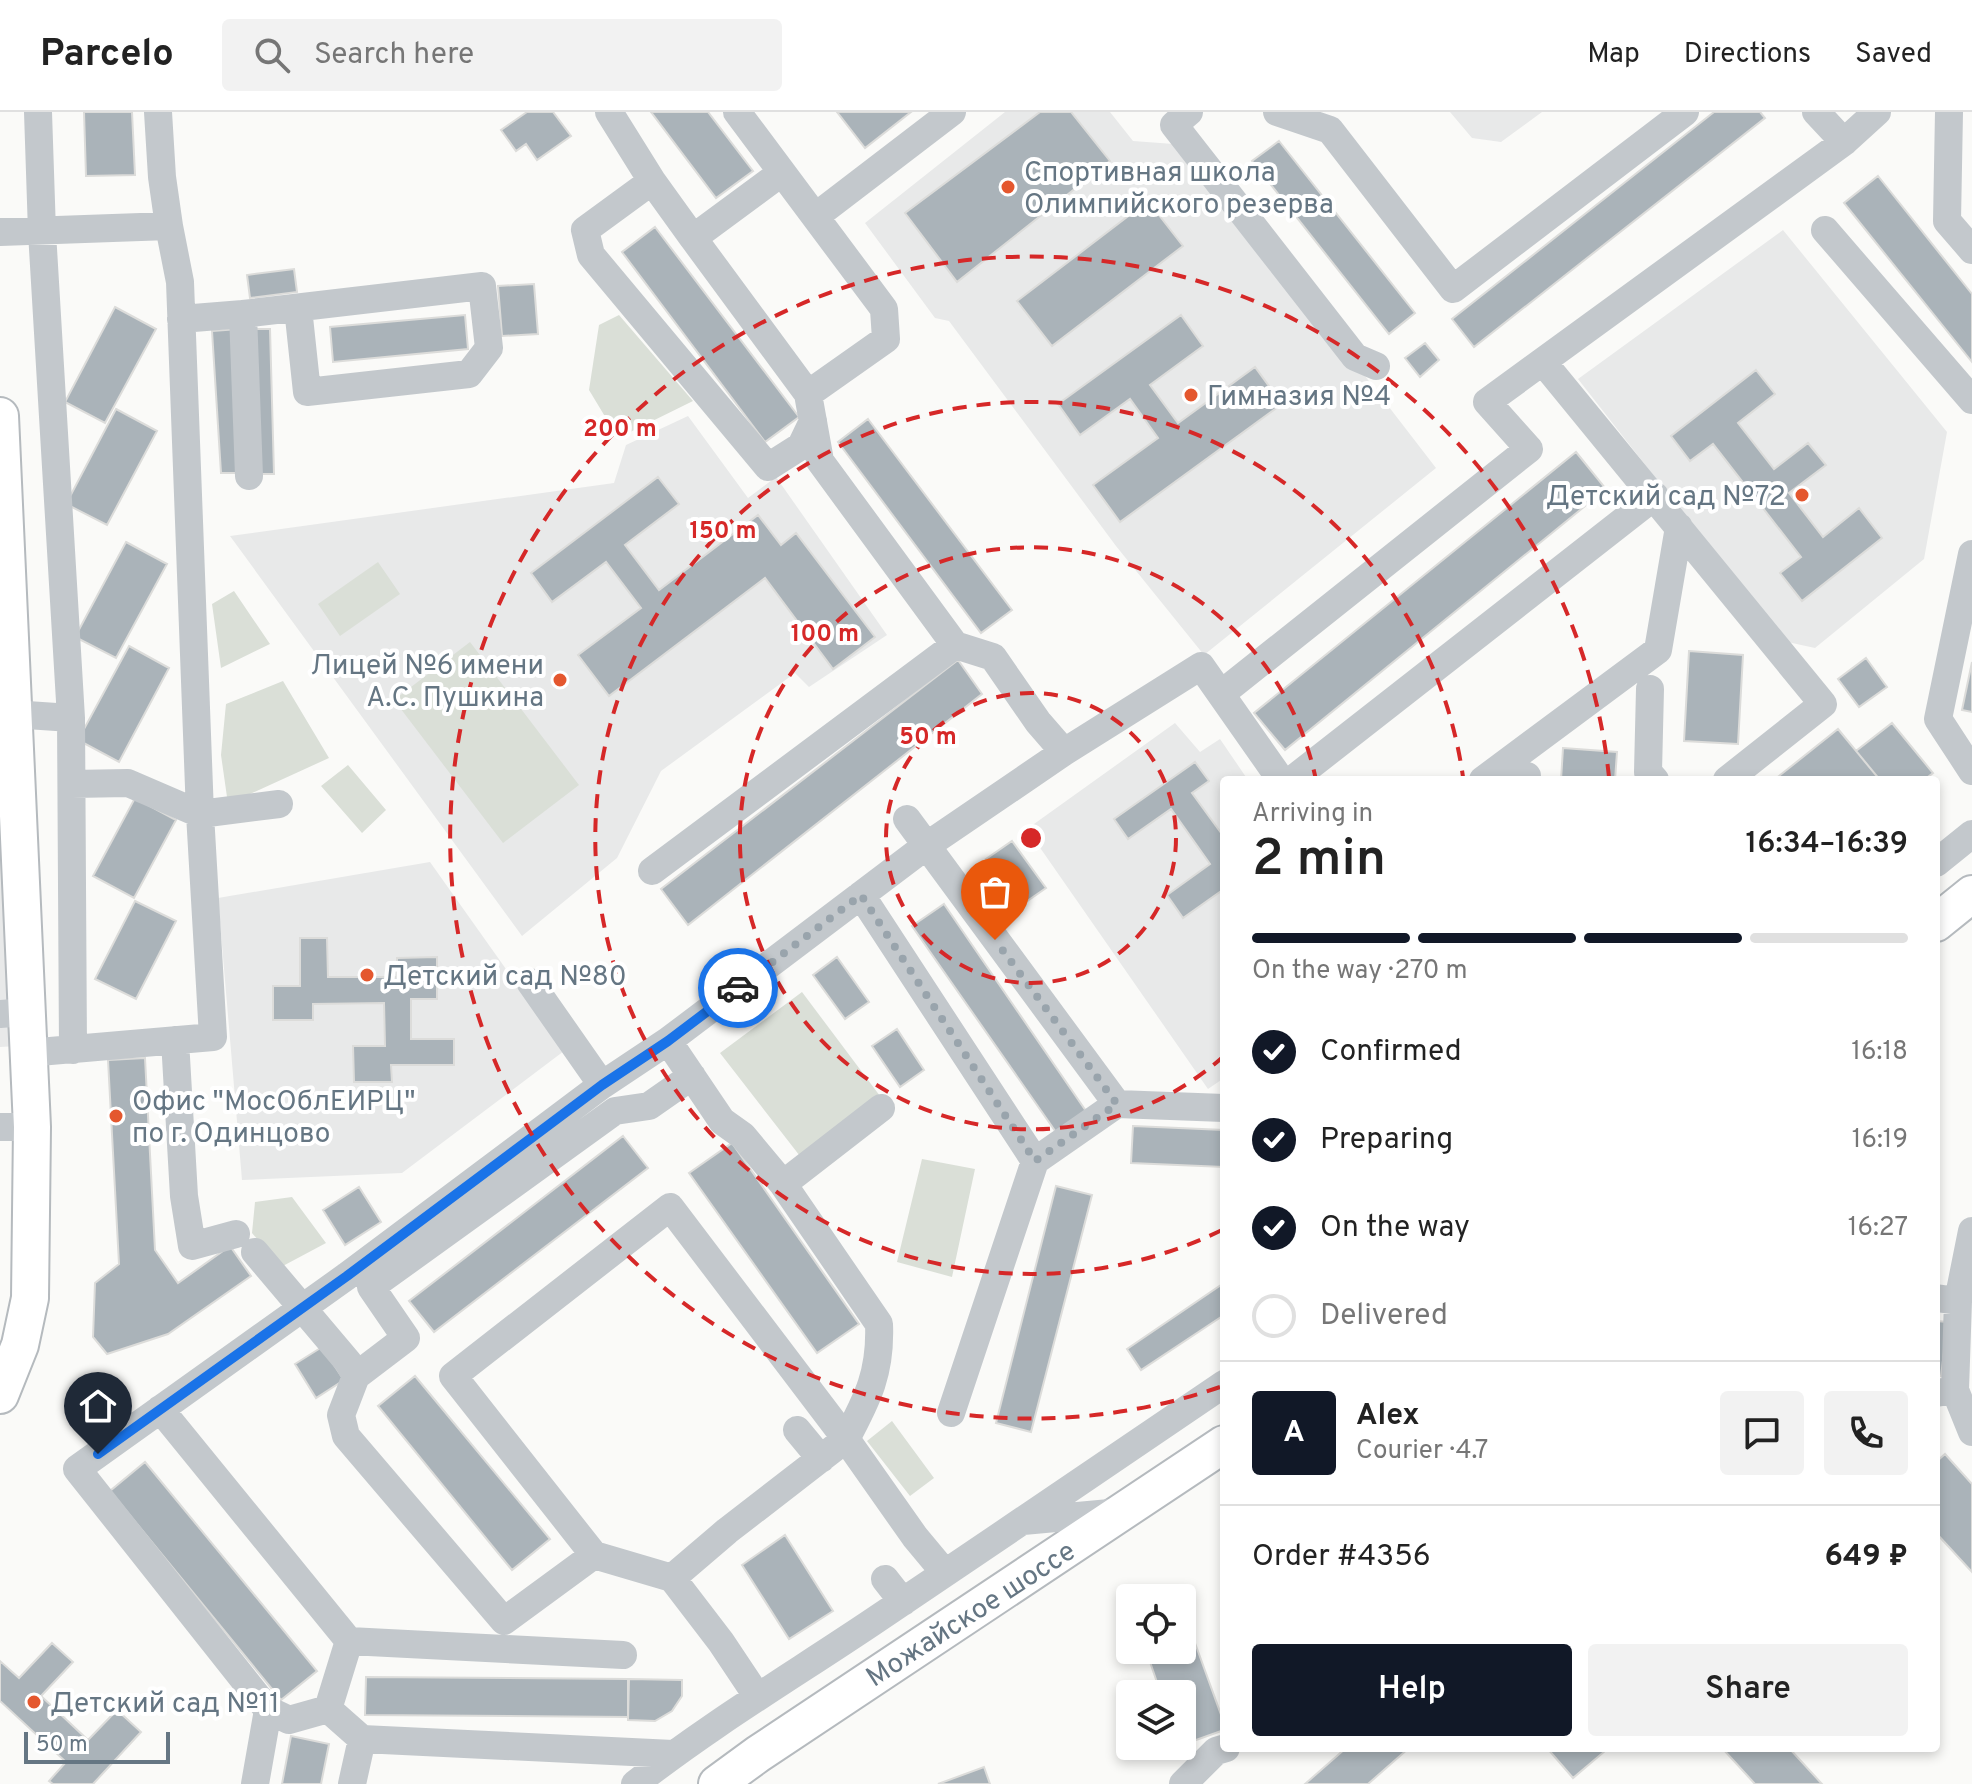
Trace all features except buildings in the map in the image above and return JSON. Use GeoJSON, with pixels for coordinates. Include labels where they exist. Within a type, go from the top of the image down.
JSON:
{"type":"FeatureCollection","features":[{"type":"Feature","properties":{"kind":"main road"},"geometry":{"type":"LineString","coordinates":[[0,416],[12,714],[12,1013],[27,1053],[16,1127],[30,1298],[20,1345],[0,1395]]}},
{"type":"Feature","properties":{"kind":"main road"},"geometry":{"type":"LineString","coordinates":[[1940,920],[1972,894]]}},
{"type":"Feature","properties":{"kind":"main road"},"geometry":{"type":"LineString","coordinates":[[1940,946],[1972,921]]}},
{"type":"Feature","properties":{"kind":"main road","name":"Можайское шоссе"},"geometry":{"type":"LineString","coordinates":[[717,1784],[1220,1447]]}},
{"type":"Feature","properties":{"kind":"main road","name":"Можайское шоссе"},"geometry":{"type":"LineString","coordinates":[[754,1784],[856,1713],[1220,1474]]}},
{"type":"Feature","properties":{"kind":"street"},"geometry":{"type":"LineString","coordinates":[[38,112],[42,232],[71,718],[73,1050]]}},
{"type":"Feature","properties":{"kind":"street"},"geometry":{"type":"LineString","coordinates":[[27,1053],[213,1037],[200,814],[180,282],[162,177],[158,112]]}},
{"type":"Feature","properties":{"kind":"street"},"geometry":{"type":"LineString","coordinates":[[609,112],[652,181],[811,408],[820,461],[955,645],[993,657],[1038,722],[1064,752]]}},
{"type":"Feature","properties":{"kind":"street"},"geometry":{"type":"LineString","coordinates":[[652,181],[585,230],[591,255],[768,467],[801,446],[811,408],[886,339],[884,309],[737,112]]}},
{"type":"Feature","properties":{"kind":"street"},"geometry":{"type":"LineString","coordinates":[[816,216],[952,112]]}},
{"type":"Feature","properties":{"kind":"street"},"geometry":{"type":"LineString","coordinates":[[1189,112],[1174,125],[1355,357],[1376,366]]}},
{"type":"Feature","properties":{"kind":"street"},"geometry":{"type":"LineString","coordinates":[[1277,112],[1330,130],[1453,289],[1685,112]]}},
{"type":"Feature","properties":{"kind":"street"},"geometry":{"type":"LineString","coordinates":[[1816,112],[1844,142]]}},
{"type":"Feature","properties":{"kind":"street"},"geometry":{"type":"LineString","coordinates":[[1221,694],[1529,449],[1487,402],[1844,142],[1877,112]]}},
{"type":"Feature","properties":{"kind":"street"},"geometry":{"type":"LineString","coordinates":[[1949,112],[1947,221],[1972,250]]}},
{"type":"Feature","properties":{"kind":"street"},"geometry":{"type":"LineString","coordinates":[[693,238],[781,173]]}},
{"type":"Feature","properties":{"kind":"street"},"geometry":{"type":"LineString","coordinates":[[0,232],[169,226]]}},
{"type":"Feature","properties":{"kind":"street"},"geometry":{"type":"LineString","coordinates":[[1825,230],[1972,400]]}},
{"type":"Feature","properties":{"kind":"street"},"geometry":{"type":"LineString","coordinates":[[181,319],[482,286],[489,348],[469,374],[307,392],[298,308]]}},
{"type":"Feature","properties":{"kind":"street"},"geometry":{"type":"LineString","coordinates":[[243,314],[249,476]]}},
{"type":"Feature","properties":{"kind":"street"},"geometry":{"type":"LineString","coordinates":[[1543,362],[1823,704],[1732,776]]}},
{"type":"Feature","properties":{"kind":"street"},"geometry":{"type":"LineString","coordinates":[[1297,776],[1655,496]]}},
{"type":"Feature","properties":{"kind":"street"},"geometry":{"type":"LineString","coordinates":[[1488,776],[1658,650],[1679,527]]}},
{"type":"Feature","properties":{"kind":"street"},"geometry":{"type":"LineString","coordinates":[[1972,554],[1938,719],[1972,771]]}},
{"type":"Feature","properties":{"kind":"street"},"geometry":{"type":"LineString","coordinates":[[652,871],[955,645]]}},
{"type":"Feature","properties":{"kind":"street"},"geometry":{"type":"LineString","coordinates":[[328,1709],[289,1720],[268,1710],[77,1469],[302,1308],[602,1085],[668,1041],[926,846],[1064,752],[1201,666],[1278,776]]}},
{"type":"Feature","properties":{"kind":"street"},"geometry":{"type":"LineString","coordinates":[[1650,689],[1648,772],[1652,776]]}},
{"type":"Feature","properties":{"kind":"street"},"geometry":{"type":"LineString","coordinates":[[12,714],[71,718]]}},
{"type":"Feature","properties":{"kind":"street"},"geometry":{"type":"LineString","coordinates":[[72,784],[128,783],[200,814],[279,804]]}},
{"type":"Feature","properties":{"kind":"street"},"geometry":{"type":"LineString","coordinates":[[907,819],[1117,1104]]}},
{"type":"Feature","properties":{"kind":"street"},"geometry":{"type":"LineString","coordinates":[[1940,860],[1972,834]]}},
{"type":"Feature","properties":{"kind":"street"},"geometry":{"type":"LineString","coordinates":[[861,895],[1035,1161]]}},
{"type":"Feature","properties":{"kind":"street"},"geometry":{"type":"LineString","coordinates":[[530,982],[602,1085]]}},
{"type":"Feature","properties":{"kind":"street"},"geometry":{"type":"LineString","coordinates":[[175,1040],[184,1196],[192,1246],[245,1243],[348,1362],[356,1376]]}},
{"type":"Feature","properties":{"kind":"street"},"geometry":{"type":"LineString","coordinates":[[668,1041],[722,1121],[743,1136],[783,1184],[879,1324],[880,1350],[869,1396],[846,1439],[672,1578]]}},
{"type":"Feature","properties":{"kind":"street"},"geometry":{"type":"LineString","coordinates":[[594,1555],[504,1621],[346,1436],[341,1415],[356,1376],[406,1338],[371,1287],[615,1111],[649,1106],[692,1076]]}},
{"type":"Feature","properties":{"kind":"street"},"geometry":{"type":"LineString","coordinates":[[951,1413],[1035,1161],[1117,1104],[1220,1108]]}},
{"type":"Feature","properties":{"kind":"street"},"geometry":{"type":"LineString","coordinates":[[783,1184],[881,1108]]}},
{"type":"Feature","properties":{"kind":"street"},"geometry":{"type":"LineString","coordinates":[[672,1578],[594,1555],[453,1376],[670,1207],[945,1573]]}},
{"type":"Feature","properties":{"kind":"street"},"geometry":{"type":"LineString","coordinates":[[1972,1231],[1947,1300],[1950,1392],[1972,1432]]}},
{"type":"Feature","properties":{"kind":"street"},"geometry":{"type":"LineString","coordinates":[[635,1784],[757,1696],[903,1602],[1220,1387]]}},
{"type":"Feature","properties":{"kind":"street"},"geometry":{"type":"LineString","coordinates":[[160,1409],[349,1641],[623,1655]]}},
{"type":"Feature","properties":{"kind":"street"},"geometry":{"type":"LineString","coordinates":[[797,1430],[821,1459]]}},
{"type":"Feature","properties":{"kind":"street"},"geometry":{"type":"LineString","coordinates":[[1021,1521],[1121,1512]]}},
{"type":"Feature","properties":{"kind":"street"},"geometry":{"type":"LineString","coordinates":[[650,1550],[721,1642],[757,1696]]}},
{"type":"Feature","properties":{"kind":"street"},"geometry":{"type":"LineString","coordinates":[[885,1579],[903,1602]]}},
{"type":"Feature","properties":{"kind":"street"},"geometry":{"type":"LineString","coordinates":[[328,1709],[349,1641]]}},
{"type":"Feature","properties":{"kind":"street"},"geometry":{"type":"LineString","coordinates":[[328,1709],[362,1739],[673,1754]]}},
{"type":"Feature","properties":{"kind":"street"},"geometry":{"type":"LineString","coordinates":[[255,1784],[268,1710]]}},
{"type":"Feature","properties":{"kind":"street"},"geometry":{"type":"LineString","coordinates":[[352,1784],[362,1739]]}},
{"type":"Feature","properties":{"kind":"street"},"geometry":{"type":"LineString","coordinates":[[1183,1784],[1220,1750]]}},
{"type":"Feature","properties":{"kind":"shaded area","name":"Гимназия №4"},"geometry":{"type":"Polygon","coordinates":[[[1005,112],[1110,112],[1133,141],[1187,145],[1436,468],[1204,655],[1116,546],[949,321],[935,318],[865,223],[1005,112]]]}},
{"type":"Feature","properties":{"kind":"shaded area"},"geometry":{"type":"Polygon","coordinates":[[[1450,112],[1542,112],[1501,142],[1472,138],[1450,112]]]}},
{"type":"Feature","properties":{"kind":"shaded area","name":"Детский сад №72"},"geometry":{"type":"Polygon","coordinates":[[[1783,230],[1947,432],[1924,559],[1815,648],[1783,641],[1578,379],[1783,230]]]}},
{"type":"Feature","properties":{"kind":"shaded area"},"geometry":{"type":"Polygon","coordinates":[[[619,315],[693,401],[618,438],[589,390],[599,325],[619,315]]]}},
{"type":"Feature","properties":{"kind":"shaded area","name":"Лицей №6 имени А.С. Пушкина"},"geometry":{"type":"Polygon","coordinates":[[[688,416],[748,498],[776,477],[887,635],[809,687],[795,673],[661,771],[617,858],[522,936],[230,536],[614,483],[626,445],[688,416]]]}},
{"type":"Feature","properties":{"kind":"shaded area"},"geometry":{"type":"Polygon","coordinates":[[[378,562],[400,594],[340,636],[318,604],[378,562]]]}},
{"type":"Feature","properties":{"kind":"shaded area"},"geometry":{"type":"Polygon","coordinates":[[[234,591],[270,644],[221,668],[212,604],[234,591]]]}},
{"type":"Feature","properties":{"kind":"shaded area"},"geometry":{"type":"Polygon","coordinates":[[[470,642],[579,785],[503,843],[394,700],[470,642]]]}},
{"type":"Feature","properties":{"kind":"shaded area"},"geometry":{"type":"Polygon","coordinates":[[[283,681],[329,758],[228,804],[221,755],[226,704],[283,681]]]}},
{"type":"Feature","properties":{"kind":"shaded area"},"geometry":{"type":"Polygon","coordinates":[[[0,703],[18,1046],[0,1047],[0,703]]]}},
{"type":"Feature","properties":{"kind":"shaded area"},"geometry":{"type":"Polygon","coordinates":[[[1175,723],[1200,752],[1220,739],[1245,776],[1220,776],[1220,1081],[1208,1089],[1027,829],[1175,723]]]}},
{"type":"Feature","properties":{"kind":"shaded area"},"geometry":{"type":"Polygon","coordinates":[[[348,765],[386,810],[362,833],[321,786],[348,765]]]}},
{"type":"Feature","properties":{"kind":"shaded area","name":"Детский сад №80"},"geometry":{"type":"Polygon","coordinates":[[[430,862],[564,1051],[402,1173],[242,1180],[218,898],[430,862]]]}},
{"type":"Feature","properties":{"kind":"shaded area"},"geometry":{"type":"Polygon","coordinates":[[[802,992],[883,1100],[803,1160],[720,1053],[802,992]]]}},
{"type":"Feature","properties":{"kind":"shaded area"},"geometry":{"type":"Polygon","coordinates":[[[922,1159],[975,1169],[952,1277],[897,1262],[922,1159]]]}},
{"type":"Feature","properties":{"kind":"shaded area"},"geometry":{"type":"Polygon","coordinates":[[[292,1197],[326,1243],[281,1267],[252,1233],[255,1202],[292,1197]]]}},
{"type":"Feature","properties":{"kind":"shaded area"},"geometry":{"type":"Polygon","coordinates":[[[892,1421],[934,1478],[910,1496],[867,1441],[892,1421]]]}},
{"type":"Feature","properties":{"kind":"way so far"},"geometry":{"type":"LineString","coordinates":[[738,988],[861,895],[1035,1161],[1117,1104],[995,940]]}},
{"type":"Feature","properties":{"kind":"place","name":"Спортивная школа Олимпийского резерва"},"geometry":{"type":"Point","coordinates":[1008,187]}},
{"type":"Feature","properties":{"kind":"place","name":"Гимназия №4"},"geometry":{"type":"Point","coordinates":[1191,395]}},
{"type":"Feature","properties":{"kind":"place","name":"Детский сад №72"},"geometry":{"type":"Point","coordinates":[1802,495]}},
{"type":"Feature","properties":{"kind":"place","name":"Лицей №6 имени А.С. Пушкина"},"geometry":{"type":"Point","coordinates":[560,680]}},
{"type":"Feature","properties":{"kind":"place","name":"Детский сад №80"},"geometry":{"type":"Point","coordinates":[367,975]}},
{"type":"Feature","properties":{"kind":"place","name":"Офис \"МосОблЕИРЦ\" по г. Одинцово"},"geometry":{"type":"Point","coordinates":[116,1116]}},
{"type":"Feature","properties":{"kind":"place","name":"Детский сад №11"},"geometry":{"type":"Point","coordinates":[34,1702]}},
{"type":"Feature","properties":{"kind":"route"},"geometry":{"type":"LineString","coordinates":[[98,1454],[347,1276],[602,1085],[668,1041],[738,988]]}}]}
